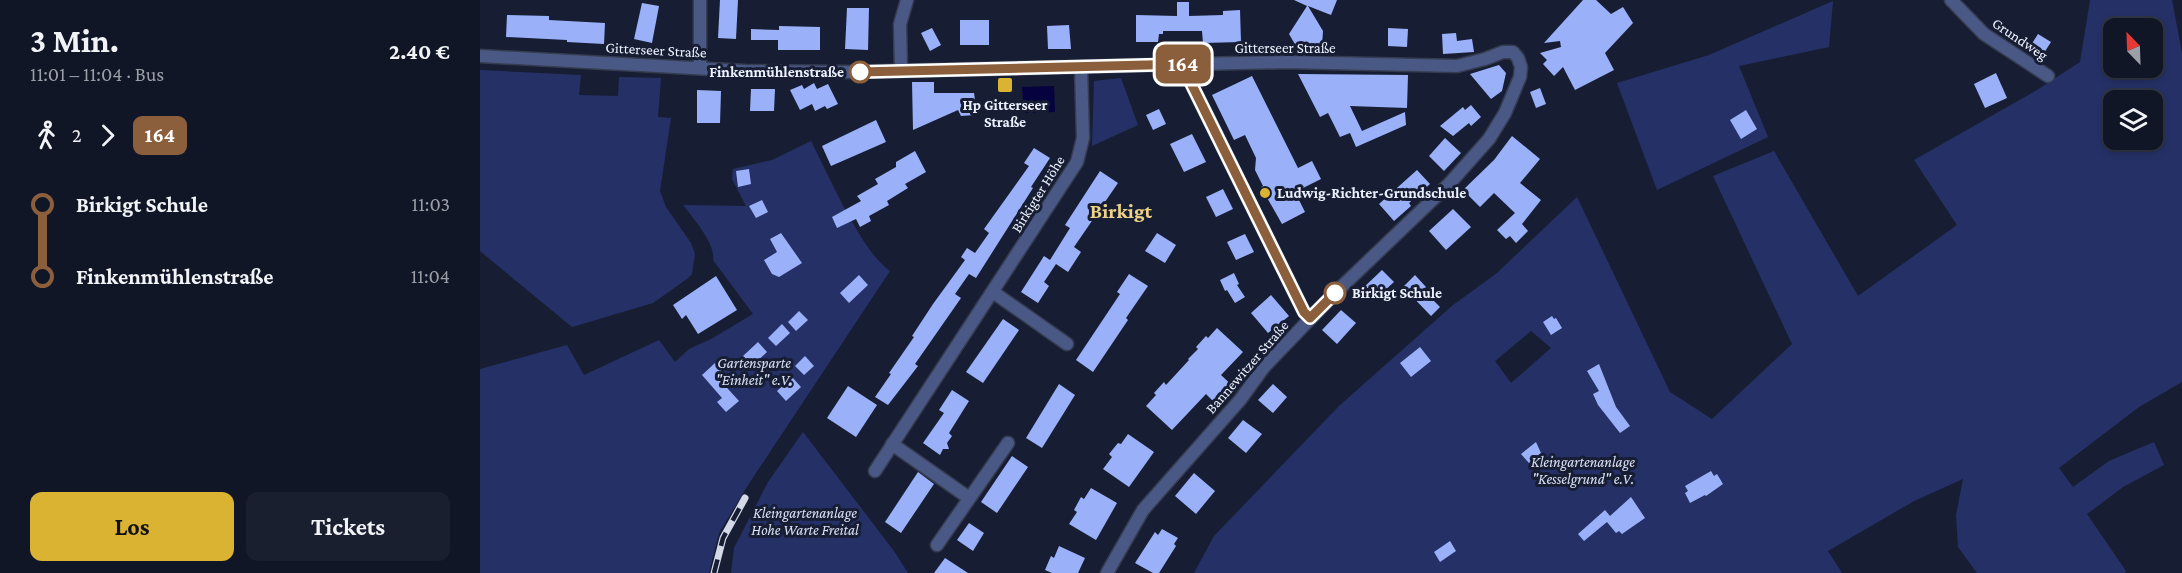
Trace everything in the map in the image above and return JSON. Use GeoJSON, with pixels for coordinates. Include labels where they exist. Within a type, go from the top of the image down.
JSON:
{"type":"FeatureCollection","features":[{"type":"Feature","properties":{"kind":"street"},"geometry":{"type":"LineString","coordinates":[[700,0],[700,67]]}},
{"type":"Feature","properties":{"kind":"street"},"geometry":{"type":"LineString","coordinates":[[901,71],[900,24],[907,0]]}},
{"type":"Feature","properties":{"kind":"street","name":"Grundweg"},"geometry":{"type":"LineString","coordinates":[[1952,0],[1984,34],[2048,76]]}},
{"type":"Feature","properties":{"kind":"street","name":"Gitterseer Straße"},"geometry":{"type":"LineString","coordinates":[[480,56],[763,71],[901,71],[1323,62],[1457,66],[1513,51]]}},
{"type":"Feature","properties":{"kind":"street","name":"Bannewitzer Straße"},"geometry":{"type":"LineString","coordinates":[[1107,573],[1143,510],[1240,400],[1264,368],[1310,318],[1449,184],[1489,139],[1505,113],[1520,77],[1521,67],[1513,51]]}},
{"type":"Feature","properties":{"kind":"street"},"geometry":{"type":"LineString","coordinates":[[1187,64],[1187,75],[1304,312],[1310,318]]}},
{"type":"Feature","properties":{"kind":"street","name":"Birkigter Höhe"},"geometry":{"type":"LineString","coordinates":[[875,471],[1077,162],[1083,138],[1081,67]]}},
{"type":"Feature","properties":{"kind":"street"},"geometry":{"type":"LineString","coordinates":[[993,292],[1067,344]]}},
{"type":"Feature","properties":{"kind":"street"},"geometry":{"type":"LineString","coordinates":[[937,545],[1008,443]]}},
{"type":"Feature","properties":{"kind":"street"},"geometry":{"type":"LineString","coordinates":[[892,444],[969,498]]}},
{"type":"Feature","properties":{"kind":"green space","name":"Kleingartenanlage \"Kesselgrund\" e.V."},"geometry":{"type":"Polygon","coordinates":[[[2090,0],[2172,0],[2182,53],[2182,382],[2139,407],[2059,468],[2073,487],[2109,461],[2154,442],[2164,465],[2123,487],[2087,514],[2126,571],[2125,573],[1977,573],[1958,547],[1956,515],[1963,479],[1914,501],[1828,551],[1842,573],[1194,573],[1214,536],[1339,406],[1453,305],[1497,273],[1577,197],[1670,392],[1712,419],[1792,344],[1713,176],[1774,151],[1858,296],[1957,225],[1914,160],[2037,90],[2080,62],[2090,0]],[[1531,331],[1495,361],[1511,383],[1551,348],[1531,331]]]}},
{"type":"Feature","properties":{"kind":"green space"},"geometry":{"type":"Polygon","coordinates":[[[1833,1],[1829,47],[1739,66],[1768,137],[1657,190],[1617,83],[1709,55],[1833,1]]]}},
{"type":"Feature","properties":{"kind":"green space"},"geometry":{"type":"Polygon","coordinates":[[[480,70],[581,75],[579,95],[618,96],[619,77],[661,78],[658,117],[671,118],[660,191],[666,207],[691,243],[695,254],[692,274],[653,303],[572,327],[480,251],[480,70]]]}},
{"type":"Feature","properties":{"kind":"green space"},"geometry":{"type":"Polygon","coordinates":[[[1121,78],[1138,125],[1092,146],[1094,81],[1121,78]]]}},
{"type":"Feature","properties":{"kind":"green space","name":"Gartensparte \"Einheit\" e.V."},"geometry":{"type":"Polygon","coordinates":[[[811,141],[857,230],[879,261],[890,271],[748,485],[719,533],[709,573],[480,573],[480,369],[567,345],[584,375],[659,340],[675,362],[689,349],[753,314],[713,260],[711,246],[683,205],[746,206],[732,179],[733,169],[772,160],[811,141]]]}},
{"type":"Feature","properties":{"kind":"green space","name":"Kleingartenanlage Hohe Warte Freital"},"geometry":{"type":"Polygon","coordinates":[[[803,432],[894,551],[908,573],[731,573],[734,548],[768,482],[803,432]]]}},
{"type":"Feature","properties":{"kind":"shaded area"},"geometry":{"type":"Polygon","coordinates":[[[1054,86],[1055,112],[1024,113],[1022,87],[1054,86]]]}},
{"type":"Feature","properties":{"kind":"building"},"geometry":{"type":"Polygon","coordinates":[[[720,0],[738,0],[736,39],[718,38],[720,0]]]}},
{"type":"Feature","properties":{"kind":"building"},"geometry":{"type":"Polygon","coordinates":[[[1294,0],[1337,0],[1331,15],[1308,6],[1323,31],[1322,46],[1296,46],[1289,34],[1307,6],[1294,0]]]}},
{"type":"Feature","properties":{"kind":"building"},"geometry":{"type":"Polygon","coordinates":[[[1583,0],[1596,0],[1611,14],[1623,7],[1633,23],[1605,53],[1614,70],[1575,90],[1563,67],[1554,76],[1543,64],[1547,60],[1540,53],[1561,47],[1560,41],[1544,43],[1583,0]]]}},
{"type":"Feature","properties":{"kind":"building"},"geometry":{"type":"Polygon","coordinates":[[[1177,2],[1189,2],[1189,16],[1223,15],[1223,11],[1240,10],[1241,42],[1203,43],[1202,31],[1163,31],[1163,34],[1159,34],[1158,42],[1136,42],[1136,15],[1177,16],[1177,2]]]}},
{"type":"Feature","properties":{"kind":"building"},"geometry":{"type":"Polygon","coordinates":[[[642,3],[659,6],[652,43],[634,39],[642,3]]]}},
{"type":"Feature","properties":{"kind":"building"},"geometry":{"type":"Polygon","coordinates":[[[847,8],[869,8],[868,50],[845,49],[847,8]]]}},
{"type":"Feature","properties":{"kind":"building"},"geometry":{"type":"Polygon","coordinates":[[[507,15],[549,16],[549,20],[605,23],[604,44],[506,37],[507,15]]]}},
{"type":"Feature","properties":{"kind":"building"},"geometry":{"type":"Polygon","coordinates":[[[960,20],[989,20],[989,45],[960,45],[960,20]]]}},
{"type":"Feature","properties":{"kind":"building"},"geometry":{"type":"Polygon","coordinates":[[[1069,25],[1071,49],[1048,49],[1047,26],[1069,25]]]}},
{"type":"Feature","properties":{"kind":"building"},"geometry":{"type":"Polygon","coordinates":[[[779,26],[820,27],[820,50],[778,50],[778,40],[751,40],[751,29],[779,30],[779,26]]]}},
{"type":"Feature","properties":{"kind":"building"},"geometry":{"type":"Polygon","coordinates":[[[932,28],[941,45],[930,51],[921,33],[932,28]]]}},
{"type":"Feature","properties":{"kind":"building"},"geometry":{"type":"Polygon","coordinates":[[[1388,28],[1408,29],[1407,47],[1388,46],[1388,28]]]}},
{"type":"Feature","properties":{"kind":"building"},"geometry":{"type":"Polygon","coordinates":[[[1456,33],[1457,41],[1472,39],[1474,52],[1443,54],[1442,34],[1456,33]]]}},
{"type":"Feature","properties":{"kind":"building"},"geometry":{"type":"Polygon","coordinates":[[[2038,34],[2051,42],[2044,53],[2031,45],[2038,34]]]}},
{"type":"Feature","properties":{"kind":"building"},"geometry":{"type":"Polygon","coordinates":[[[1499,65],[1506,73],[1502,91],[1491,99],[1470,74],[1499,65]]]}},
{"type":"Feature","properties":{"kind":"building"},"geometry":{"type":"Polygon","coordinates":[[[1996,73],[2007,98],[1985,108],[1974,84],[1996,73]]]}},
{"type":"Feature","properties":{"kind":"building"},"geometry":{"type":"Polygon","coordinates":[[[1298,74],[1408,75],[1407,108],[1350,106],[1362,131],[1405,112],[1406,125],[1356,147],[1350,133],[1340,137],[1328,113],[1320,117],[1298,74]]]}},
{"type":"Feature","properties":{"kind":"building"},"geometry":{"type":"Polygon","coordinates":[[[1252,76],[1298,168],[1312,161],[1321,179],[1295,192],[1305,212],[1282,224],[1261,187],[1263,186],[1255,170],[1256,158],[1245,135],[1234,140],[1212,95],[1252,76]]]}},
{"type":"Feature","properties":{"kind":"building"},"geometry":{"type":"Polygon","coordinates":[[[912,82],[934,82],[934,93],[974,93],[975,100],[982,104],[975,109],[975,115],[961,116],[958,110],[913,130],[912,82]]]}},
{"type":"Feature","properties":{"kind":"building"},"geometry":{"type":"Polygon","coordinates":[[[814,83],[817,89],[828,84],[838,104],[827,109],[825,106],[815,111],[812,104],[800,110],[790,90],[802,85],[804,89],[814,83]]]}},
{"type":"Feature","properties":{"kind":"building"},"geometry":{"type":"Polygon","coordinates":[[[1540,88],[1546,104],[1536,108],[1530,92],[1540,88]]]}},
{"type":"Feature","properties":{"kind":"building"},"geometry":{"type":"Polygon","coordinates":[[[751,89],[775,89],[774,111],[750,111],[751,89]]]}},
{"type":"Feature","properties":{"kind":"building"},"geometry":{"type":"Polygon","coordinates":[[[697,90],[721,91],[720,123],[697,123],[697,90]]]}},
{"type":"Feature","properties":{"kind":"building"},"geometry":{"type":"Polygon","coordinates":[[[1471,105],[1481,117],[1471,126],[1469,123],[1453,136],[1440,126],[1463,107],[1465,110],[1471,105]]]}},
{"type":"Feature","properties":{"kind":"building"},"geometry":{"type":"Polygon","coordinates":[[[1159,109],[1166,124],[1153,130],[1146,115],[1159,109]]]}},
{"type":"Feature","properties":{"kind":"building"},"geometry":{"type":"Polygon","coordinates":[[[1746,110],[1757,129],[1741,139],[1730,120],[1746,110]]]}},
{"type":"Feature","properties":{"kind":"building"},"geometry":{"type":"Polygon","coordinates":[[[876,120],[886,142],[831,166],[822,146],[876,120]]]}},
{"type":"Feature","properties":{"kind":"building"},"geometry":{"type":"Polygon","coordinates":[[[1192,134],[1206,162],[1184,172],[1170,144],[1192,134]]]}},
{"type":"Feature","properties":{"kind":"building"},"geometry":{"type":"Polygon","coordinates":[[[1512,136],[1540,159],[1520,183],[1541,200],[1522,224],[1528,231],[1516,243],[1510,236],[1506,239],[1497,230],[1515,213],[1494,193],[1480,207],[1463,190],[1494,160],[1512,136]]]}},
{"type":"Feature","properties":{"kind":"building"},"geometry":{"type":"Polygon","coordinates":[[[1445,138],[1461,153],[1444,171],[1429,156],[1445,138]]]}},
{"type":"Feature","properties":{"kind":"building"},"geometry":{"type":"Polygon","coordinates":[[[1034,148],[1050,158],[1031,187],[1033,188],[976,278],[969,274],[955,294],[961,298],[915,364],[918,366],[888,405],[875,397],[933,304],[965,260],[961,257],[967,248],[975,253],[989,233],[984,229],[1029,166],[1024,163],[1034,148]]]}},
{"type":"Feature","properties":{"kind":"building"},"geometry":{"type":"Polygon","coordinates":[[[915,151],[926,172],[905,184],[908,188],[887,201],[889,205],[869,216],[871,221],[860,227],[856,219],[837,228],[832,217],[861,201],[857,196],[878,184],[875,179],[896,167],[896,162],[915,151]]]}},
{"type":"Feature","properties":{"kind":"building"},"geometry":{"type":"Polygon","coordinates":[[[749,169],[751,184],[738,187],[736,171],[749,169]]]}},
{"type":"Feature","properties":{"kind":"building"},"geometry":{"type":"Polygon","coordinates":[[[1417,170],[1430,184],[1409,203],[1411,206],[1394,221],[1379,204],[1417,170]]]}},
{"type":"Feature","properties":{"kind":"building"},"geometry":{"type":"Polygon","coordinates":[[[1100,171],[1118,183],[1074,247],[1081,252],[1068,272],[1056,264],[1044,282],[1049,286],[1038,303],[1021,292],[1044,256],[1050,260],[1070,228],[1065,225],[1100,171]]]}},
{"type":"Feature","properties":{"kind":"building"},"geometry":{"type":"Polygon","coordinates":[[[1223,189],[1233,209],[1216,217],[1206,197],[1223,189]]]}},
{"type":"Feature","properties":{"kind":"building"},"geometry":{"type":"Polygon","coordinates":[[[762,200],[768,212],[756,218],[749,206],[762,200]]]}},
{"type":"Feature","properties":{"kind":"building"},"geometry":{"type":"Polygon","coordinates":[[[1453,209],[1471,227],[1446,250],[1429,231],[1453,209]]]}},
{"type":"Feature","properties":{"kind":"building"},"geometry":{"type":"Polygon","coordinates":[[[781,233],[802,263],[779,277],[772,274],[764,260],[777,252],[770,239],[781,233]]]}},
{"type":"Feature","properties":{"kind":"building"},"geometry":{"type":"Polygon","coordinates":[[[1157,233],[1176,245],[1165,263],[1145,251],[1157,233]]]}},
{"type":"Feature","properties":{"kind":"building"},"geometry":{"type":"Polygon","coordinates":[[[1245,234],[1254,252],[1236,260],[1227,242],[1245,234]]]}},
{"type":"Feature","properties":{"kind":"building"},"geometry":{"type":"Polygon","coordinates":[[[1382,270],[1394,282],[1373,301],[1362,289],[1382,270]]]}},
{"type":"Feature","properties":{"kind":"building"},"geometry":{"type":"Polygon","coordinates":[[[1234,273],[1239,284],[1237,285],[1245,297],[1235,303],[1227,290],[1225,291],[1220,280],[1234,273]]]}},
{"type":"Feature","properties":{"kind":"building"},"geometry":{"type":"Polygon","coordinates":[[[1129,274],[1148,286],[1093,372],[1076,360],[1120,294],[1117,292],[1129,274]]]}},
{"type":"Feature","properties":{"kind":"building"},"geometry":{"type":"Polygon","coordinates":[[[859,275],[868,285],[849,303],[840,293],[859,275]]]}},
{"type":"Feature","properties":{"kind":"building"},"geometry":{"type":"Polygon","coordinates":[[[1415,275],[1426,287],[1423,290],[1440,307],[1431,316],[1403,287],[1415,275]]]}},
{"type":"Feature","properties":{"kind":"building"},"geometry":{"type":"Polygon","coordinates":[[[716,276],[737,310],[698,334],[686,315],[682,319],[673,305],[716,276]]]}},
{"type":"Feature","properties":{"kind":"building"},"geometry":{"type":"Polygon","coordinates":[[[1271,295],[1289,316],[1268,333],[1251,313],[1271,295]]]}},
{"type":"Feature","properties":{"kind":"building"},"geometry":{"type":"Polygon","coordinates":[[[1341,310],[1356,323],[1337,344],[1322,330],[1341,310]]]}},
{"type":"Feature","properties":{"kind":"building"},"geometry":{"type":"Polygon","coordinates":[[[799,311],[808,320],[796,331],[788,322],[799,311]]]}},
{"type":"Feature","properties":{"kind":"building"},"geometry":{"type":"Polygon","coordinates":[[[1552,316],[1562,328],[1551,335],[1543,322],[1552,316]]]}},
{"type":"Feature","properties":{"kind":"building"},"geometry":{"type":"Polygon","coordinates":[[[1003,319],[1019,330],[983,383],[966,372],[1003,319]]]}},
{"type":"Feature","properties":{"kind":"building"},"geometry":{"type":"Polygon","coordinates":[[[782,324],[790,333],[776,346],[768,338],[782,324]]]}},
{"type":"Feature","properties":{"kind":"building"},"geometry":{"type":"Polygon","coordinates":[[[1217,328],[1243,352],[1221,375],[1237,390],[1220,408],[1206,394],[1172,430],[1146,406],[1164,382],[1166,385],[1198,349],[1196,347],[1217,328]]]}},
{"type":"Feature","properties":{"kind":"building"},"geometry":{"type":"Polygon","coordinates":[[[758,342],[767,352],[752,366],[743,356],[758,342]]]}},
{"type":"Feature","properties":{"kind":"building"},"geometry":{"type":"Polygon","coordinates":[[[1420,347],[1431,361],[1411,377],[1400,363],[1420,347]]]}},
{"type":"Feature","properties":{"kind":"building"},"geometry":{"type":"Polygon","coordinates":[[[805,356],[814,366],[804,375],[795,366],[805,356]]]}},
{"type":"Feature","properties":{"kind":"building"},"geometry":{"type":"Polygon","coordinates":[[[715,363],[724,373],[718,378],[739,401],[726,412],[717,402],[722,398],[702,375],[715,363]]]}},
{"type":"Feature","properties":{"kind":"building"},"geometry":{"type":"Polygon","coordinates":[[[1599,364],[1616,407],[1630,426],[1620,433],[1598,405],[1593,394],[1599,391],[1587,371],[1599,364]]]}},
{"type":"Feature","properties":{"kind":"building"},"geometry":{"type":"Polygon","coordinates":[[[792,377],[801,387],[786,401],[777,391],[792,377]]]}},
{"type":"Feature","properties":{"kind":"building"},"geometry":{"type":"Polygon","coordinates":[[[1059,384],[1075,395],[1042,448],[1026,438],[1059,384]]]}},
{"type":"Feature","properties":{"kind":"building"},"geometry":{"type":"Polygon","coordinates":[[[1273,384],[1287,397],[1273,413],[1258,400],[1273,384]]]}},
{"type":"Feature","properties":{"kind":"building"},"geometry":{"type":"Polygon","coordinates":[[[848,386],[877,405],[856,437],[827,418],[848,386]]]}},
{"type":"Feature","properties":{"kind":"building"},"geometry":{"type":"Polygon","coordinates":[[[952,390],[969,401],[949,433],[952,436],[947,443],[949,449],[943,449],[940,455],[923,443],[944,413],[939,410],[952,390]]]}},
{"type":"Feature","properties":{"kind":"building"},"geometry":{"type":"Polygon","coordinates":[[[1243,420],[1262,434],[1246,453],[1228,438],[1243,420]]]}},
{"type":"Feature","properties":{"kind":"building"},"geometry":{"type":"Polygon","coordinates":[[[1128,434],[1154,452],[1129,487],[1103,469],[1112,457],[1109,454],[1118,443],[1121,444],[1128,434]]]}},
{"type":"Feature","properties":{"kind":"building"},"geometry":{"type":"Polygon","coordinates":[[[1536,442],[1541,453],[1529,463],[1521,454],[1536,442]]]}},
{"type":"Feature","properties":{"kind":"building"},"geometry":{"type":"Polygon","coordinates":[[[1012,456],[1028,467],[997,513],[981,502],[1012,456]]]}},
{"type":"Feature","properties":{"kind":"building"},"geometry":{"type":"Polygon","coordinates":[[[1711,471],[1714,476],[1717,474],[1723,484],[1706,496],[1690,503],[1685,493],[1688,491],[1685,486],[1711,471]]]}},
{"type":"Feature","properties":{"kind":"building"},"geometry":{"type":"Polygon","coordinates":[[[918,472],[934,484],[901,533],[885,522],[918,472]]]}},
{"type":"Feature","properties":{"kind":"building"},"geometry":{"type":"Polygon","coordinates":[[[1194,473],[1215,491],[1196,514],[1175,496],[1194,473]]]}},
{"type":"Feature","properties":{"kind":"building"},"geometry":{"type":"Polygon","coordinates":[[[1091,488],[1117,503],[1096,540],[1069,524],[1077,512],[1074,510],[1081,497],[1084,499],[1091,488]]]}},
{"type":"Feature","properties":{"kind":"building"},"geometry":{"type":"Polygon","coordinates":[[[1631,497],[1645,518],[1622,534],[1619,531],[1616,533],[1607,522],[1584,541],[1578,534],[1605,510],[1610,516],[1631,497]]]}},
{"type":"Feature","properties":{"kind":"building"},"geometry":{"type":"Polygon","coordinates":[[[969,523],[984,533],[973,551],[957,540],[969,523]]]}},
{"type":"Feature","properties":{"kind":"building"},"geometry":{"type":"Polygon","coordinates":[[[1162,529],[1178,538],[1174,544],[1176,546],[1159,573],[1153,573],[1135,563],[1155,532],[1158,535],[1162,529]]]}},
{"type":"Feature","properties":{"kind":"building"},"geometry":{"type":"Polygon","coordinates":[[[1450,541],[1456,551],[1440,562],[1434,552],[1450,541]]]}},
{"type":"Feature","properties":{"kind":"building"},"geometry":{"type":"Polygon","coordinates":[[[1059,546],[1085,558],[1078,573],[1052,573],[1045,570],[1051,556],[1054,558],[1059,546]]]}},
{"type":"Feature","properties":{"kind":"building"},"geometry":{"type":"Polygon","coordinates":[[[945,558],[968,573],[934,573],[945,558]]]}},
{"type":"Feature","properties":{"kind":"railway"},"geometry":{"type":"LineString","coordinates":[[714,573],[723,538],[745,498]]}},
{"type":"Feature","properties":{"kind":"bus line","name":"164"},"geometry":{"type":"LineString","coordinates":[[860,72],[1187,64],[1187,75],[1304,312],[1310,318],[1335,293]]}},
{"type":"Feature","properties":{"kind":"place","name":"Finkenmühlenstraße"},"geometry":{"type":"Point","coordinates":[860,72]}},
{"type":"Feature","properties":{"kind":"place","name":"Hp Gitterseer Straße"},"geometry":{"type":"Point","coordinates":[1005,85]}},
{"type":"Feature","properties":{"kind":"place","name":"Ludwig-Richter-Grundschule"},"geometry":{"type":"Point","coordinates":[1265,193]}},
{"type":"Feature","properties":{"kind":"place","name":"Birkigt Schule"},"geometry":{"type":"Point","coordinates":[1335,293]}},
{"type":"Feature","properties":{"kind":"district","name":"Birkigt"},"geometry":{"type":"Point","coordinates":[1121,211]}}]}
